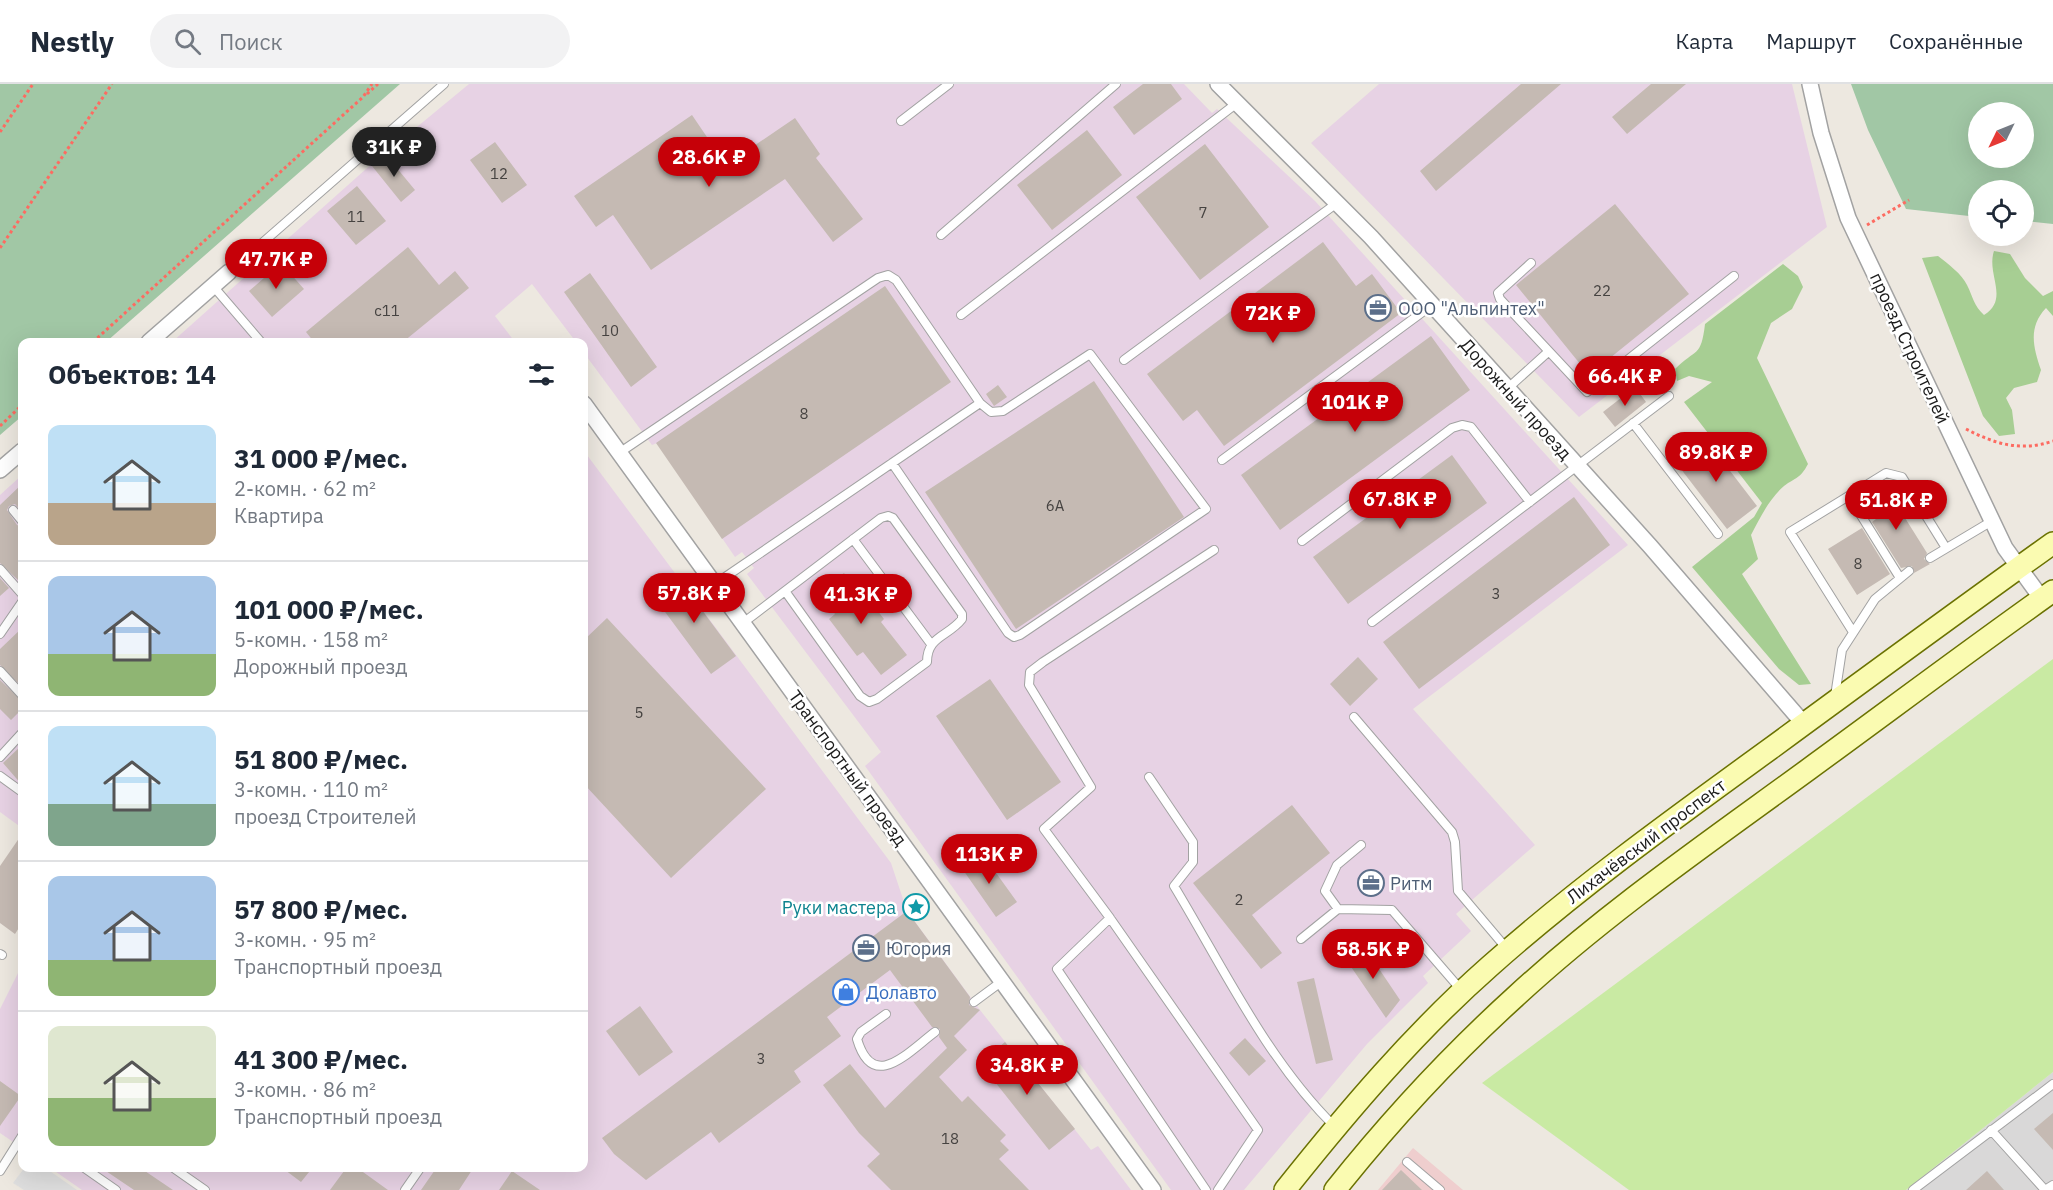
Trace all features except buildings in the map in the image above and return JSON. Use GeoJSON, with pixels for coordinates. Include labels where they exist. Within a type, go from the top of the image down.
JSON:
{"type":"FeatureCollection","features":[{"type":"Feature","properties":{"kind":"main road","name":"Лихачёвский проспект"},"geometry":{"type":"LineString","coordinates":[[1285,1190],[1376,1081],[1463,992],[1508,950],[1619,860],[2053,543]]}},
{"type":"Feature","properties":{"kind":"main road"},"geometry":{"type":"LineString","coordinates":[[1340,1188],[1398,1115],[1456,1054],[1515,996],[1578,942],[1719,835],[2047,595]]}},
{"type":"Feature","properties":{"kind":"street","name":"Дорожный проезд"},"geometry":{"type":"LineString","coordinates":[[1218,84],[1337,203],[1432,305],[1650,546],[1804,724]]}},
{"type":"Feature","properties":{"kind":"street","name":"проезд Строителей"},"geometry":{"type":"LineString","coordinates":[[1810,84],[1821,133],[1855,232],[2005,548],[2019,567],[2047,595]]}},
{"type":"Feature","properties":{"kind":"street"},"geometry":{"type":"LineString","coordinates":[[153,338],[229,272]]}},
{"type":"Feature","properties":{"kind":"street","name":"Транспортный проезд"},"geometry":{"type":"LineString","coordinates":[[588,409],[1153,1190]]}},
{"type":"Feature","properties":{"kind":"street"},"geometry":{"type":"LineString","coordinates":[[0,470],[18,454]]}},
{"type":"Feature","properties":{"kind":"lane"},"geometry":{"type":"LineString","coordinates":[[229,272],[444,84]]}},
{"type":"Feature","properties":{"kind":"lane"},"geometry":{"type":"LineString","coordinates":[[902,121],[949,84]]}},
{"type":"Feature","properties":{"kind":"lane"},"geometry":{"type":"LineString","coordinates":[[940,235],[1116,84]]}},
{"type":"Feature","properties":{"kind":"lane"},"geometry":{"type":"LineString","coordinates":[[961,315],[1237,103]]}},
{"type":"Feature","properties":{"kind":"lane"},"geometry":{"type":"LineString","coordinates":[[1124,360],[1337,203]]}},
{"type":"Feature","properties":{"kind":"lane"},"geometry":{"type":"LineString","coordinates":[[1531,263],[1498,293],[1500,299],[1584,391],[1590,391],[1734,276]]}},
{"type":"Feature","properties":{"kind":"lane"},"geometry":{"type":"LineString","coordinates":[[620,453],[878,278],[888,275],[896,280],[980,403],[991,412],[1003,411],[1090,354],[1206,509],[1014,637],[1008,633],[892,463]]}},
{"type":"Feature","properties":{"kind":"lane"},"geometry":{"type":"LineString","coordinates":[[213,286],[258,338]]}},
{"type":"Feature","properties":{"kind":"lane"},"geometry":{"type":"LineString","coordinates":[[1222,460],[1432,305]]}},
{"type":"Feature","properties":{"kind":"lane"},"geometry":{"type":"LineString","coordinates":[[1507,390],[1548,352]]}},
{"type":"Feature","properties":{"kind":"lane"},"geometry":{"type":"LineString","coordinates":[[1372,622],[1669,396]]}},
{"type":"Feature","properties":{"kind":"lane"},"geometry":{"type":"LineString","coordinates":[[715,584],[980,403]]}},
{"type":"Feature","properties":{"kind":"lane"},"geometry":{"type":"LineString","coordinates":[[1633,423],[1718,534]]}},
{"type":"Feature","properties":{"kind":"lane"},"geometry":{"type":"LineString","coordinates":[[1302,541],[1452,428],[1462,425],[1471,427],[1530,502]]}},
{"type":"Feature","properties":{"kind":"lane"},"geometry":{"type":"LineString","coordinates":[[1853,632],[1790,532],[1886,473],[1902,477],[1946,548]]}},
{"type":"Feature","properties":{"kind":"lane"},"geometry":{"type":"LineString","coordinates":[[1849,496],[1900,578]]}},
{"type":"Feature","properties":{"kind":"lane"},"geometry":{"type":"LineString","coordinates":[[13,510],[18,516]]}},
{"type":"Feature","properties":{"kind":"lane"},"geometry":{"type":"LineString","coordinates":[[743,623],[853,539],[881,518],[888,516],[893,518],[962,614],[959,624],[931,644],[927,650],[927,662],[878,699],[869,702],[860,696],[785,591]]}},
{"type":"Feature","properties":{"kind":"lane"},"geometry":{"type":"LineString","coordinates":[[1930,558],[1992,520]]}},
{"type":"Feature","properties":{"kind":"lane"},"geometry":{"type":"LineString","coordinates":[[853,539],[931,644]]}},
{"type":"Feature","properties":{"kind":"lane"},"geometry":{"type":"LineString","coordinates":[[1215,550],[1030,672],[1029,685],[1091,787],[1044,829],[1110,918],[1258,1130],[1218,1190]]}},
{"type":"Feature","properties":{"kind":"lane"},"geometry":{"type":"LineString","coordinates":[[0,569],[18,589]]}},
{"type":"Feature","properties":{"kind":"lane"},"geometry":{"type":"LineString","coordinates":[[1834,702],[1842,650],[1875,599],[1908,571]]}},
{"type":"Feature","properties":{"kind":"lane"},"geometry":{"type":"LineString","coordinates":[[0,634],[18,610]]}},
{"type":"Feature","properties":{"kind":"lane"},"geometry":{"type":"LineString","coordinates":[[0,671],[18,690]]}},
{"type":"Feature","properties":{"kind":"lane"},"geometry":{"type":"LineString","coordinates":[[1354,717],[1452,832],[1455,842],[1458,891],[1508,950]]}},
{"type":"Feature","properties":{"kind":"lane"},"geometry":{"type":"LineString","coordinates":[[0,757],[3,745],[18,736]]}},
{"type":"Feature","properties":{"kind":"lane"},"geometry":{"type":"LineString","coordinates":[[0,776],[18,789]]}},
{"type":"Feature","properties":{"kind":"lane"},"geometry":{"type":"LineString","coordinates":[[1149,777],[1193,842],[1193,862],[1174,886],[1264,1036],[1313,1106],[1336,1128]]}},
{"type":"Feature","properties":{"kind":"lane"},"geometry":{"type":"LineString","coordinates":[[1338,909],[1325,891],[1337,865],[1361,845]]}},
{"type":"Feature","properties":{"kind":"lane"},"geometry":{"type":"LineString","coordinates":[[1301,939],[1338,909],[1392,910],[1463,992]]}},
{"type":"Feature","properties":{"kind":"lane"},"geometry":{"type":"LineString","coordinates":[[1110,918],[1057,969],[1206,1190]]}},
{"type":"Feature","properties":{"kind":"lane"},"geometry":{"type":"LineString","coordinates":[[974,1002],[1001,982]]}},
{"type":"Feature","properties":{"kind":"lane"},"geometry":{"type":"LineString","coordinates":[[886,1014],[861,1032],[857,1039],[859,1047],[874,1066],[882,1068],[890,1064],[935,1032]]}},
{"type":"Feature","properties":{"kind":"lane"},"geometry":{"type":"LineString","coordinates":[[1913,1190],[2053,1084]]}},
{"type":"Feature","properties":{"kind":"lane"},"geometry":{"type":"LineString","coordinates":[[1991,1130],[2044,1190],[2053,1185]]}},
{"type":"Feature","properties":{"kind":"lane"},"geometry":{"type":"LineString","coordinates":[[0,1171],[18,1142]]}},
{"type":"Feature","properties":{"kind":"lane"},"geometry":{"type":"LineString","coordinates":[[1407,1162],[1440,1190]]}},
{"type":"Feature","properties":{"kind":"lane"},"geometry":{"type":"LineString","coordinates":[[90,1172],[116,1190]]}},
{"type":"Feature","properties":{"kind":"lane"},"geometry":{"type":"LineString","coordinates":[[179,1172],[206,1190]]}},
{"type":"Feature","properties":{"kind":"lane"},"geometry":{"type":"LineString","coordinates":[[405,1190],[418,1172]]}},
{"type":"Feature","properties":{"kind":"path"},"geometry":{"type":"LineString","coordinates":[[0,132],[33,84]]}},
{"type":"Feature","properties":{"kind":"path"},"geometry":{"type":"LineString","coordinates":[[0,248],[112,84]]}},
{"type":"Feature","properties":{"kind":"path"},"geometry":{"type":"LineString","coordinates":[[363,98],[372,84]]}},
{"type":"Feature","properties":{"kind":"path"},"geometry":{"type":"LineString","coordinates":[[97,338],[378,84]]}},
{"type":"Feature","properties":{"kind":"path"},"geometry":{"type":"LineString","coordinates":[[1855,232],[1910,201]]}},
{"type":"Feature","properties":{"kind":"path"},"geometry":{"type":"LineString","coordinates":[[0,426],[18,409]]}},
{"type":"Feature","properties":{"kind":"path"},"geometry":{"type":"LineString","coordinates":[[1943,417],[1991,442],[2034,447],[2053,441]]}},
{"type":"Feature","properties":{"kind":"shaded area"},"geometry":{"type":"Polygon","coordinates":[[[469,84],[1184,84],[1212,113],[1217,109],[1315,201],[1628,545],[1413,709],[1535,845],[1456,914],[1471,931],[1423,976],[1428,983],[1367,1044],[1244,1190],[1171,1190],[865,766],[881,752],[747,574],[754,568],[742,552],[735,557],[657,443],[652,445],[588,358],[588,338],[573,338],[532,284],[495,316],[512,338],[176,338],[366,169],[469,84]]]}},
{"type":"Feature","properties":{"kind":"shaded area"},"geometry":{"type":"Polygon","coordinates":[[[1379,84],[1792,84],[1827,227],[1579,417],[1311,143],[1379,84]]]}},
{"type":"Feature","properties":{"kind":"shaded area"},"geometry":{"type":"Polygon","coordinates":[[[588,456],[891,863],[907,911],[980,1010],[1091,1150],[1098,1146],[1131,1190],[82,1190],[56,1172],[588,1172],[588,456]]]}},
{"type":"Feature","properties":{"kind":"shaded area"},"geometry":{"type":"Polygon","coordinates":[[[18,479],[18,825],[0,812],[0,495],[18,479]]]}},
{"type":"Feature","properties":{"kind":"shaded area"},"geometry":{"type":"Polygon","coordinates":[[[18,973],[18,1145],[0,1133],[0,1009],[18,973]]]}},
{"type":"Feature","properties":{"kind":"shaded area"},"geometry":{"type":"Polygon","coordinates":[[[2053,1072],[2053,1190],[1906,1190],[2053,1072]]]}},
{"type":"Feature","properties":{"kind":"shaded area"},"geometry":{"type":"Polygon","coordinates":[[[1413,1148],[1463,1190],[1378,1190],[1413,1148]]]}},
{"type":"Feature","properties":{"kind":"shaded area"},"geometry":{"type":"Polygon","coordinates":[[[21,1172],[51,1172],[77,1190],[24,1190],[13,1183],[21,1172]]]}},
{"type":"Feature","properties":{"kind":"green space"},"geometry":{"type":"Polygon","coordinates":[[[0,84],[400,84],[111,338],[18,338],[18,419],[0,435],[0,84]]]}},
{"type":"Feature","properties":{"kind":"green space"},"geometry":{"type":"Polygon","coordinates":[[[1851,84],[2053,84],[2053,224],[2034,222],[2034,180],[1968,180],[1968,216],[1906,209],[1868,130],[1851,84]]]}},
{"type":"Feature","properties":{"kind":"green space"},"geometry":{"type":"Polygon","coordinates":[[[1994,251],[2010,254],[2025,278],[2043,296],[2053,291],[2053,316],[2046,308],[2036,322],[2034,330],[2034,345],[2041,370],[2037,382],[2014,388],[2006,398],[2012,410],[2015,434],[1999,436],[1983,416],[1922,258],[1938,256],[1954,269],[1965,281],[1976,305],[1984,315],[1992,309],[1995,301],[1996,286],[1992,260],[1994,251]]]}},
{"type":"Feature","properties":{"kind":"green space"},"geometry":{"type":"Polygon","coordinates":[[[1783,264],[1798,276],[1803,287],[1792,309],[1771,323],[1757,358],[1808,464],[1800,475],[1779,491],[1765,509],[1751,535],[1758,559],[1742,574],[1811,684],[1799,685],[1779,669],[1692,567],[1754,517],[1762,503],[1684,402],[1712,382],[1689,376],[1677,381],[1675,369],[1699,348],[1705,324],[1783,264]]]}},
{"type":"Feature","properties":{"kind":"green space"},"geometry":{"type":"Polygon","coordinates":[[[2053,659],[2053,1072],[1906,1190],[1629,1190],[1482,1083],[2053,659]]]}},
{"type":"Feature","properties":{"kind":"place","name":"ООО \"Альпинтех\""},"geometry":{"type":"Point","coordinates":[1378,308]}},
{"type":"Feature","properties":{"kind":"place","name":"Ритм"},"geometry":{"type":"Point","coordinates":[1371,883]}},
{"type":"Feature","properties":{"kind":"place","name":"Руки мастера"},"geometry":{"type":"Point","coordinates":[916,907]}},
{"type":"Feature","properties":{"kind":"place","name":"Югория"},"geometry":{"type":"Point","coordinates":[866,948]}},
{"type":"Feature","properties":{"kind":"place","name":"Долавто"},"geometry":{"type":"Point","coordinates":[846,992]}}]}
